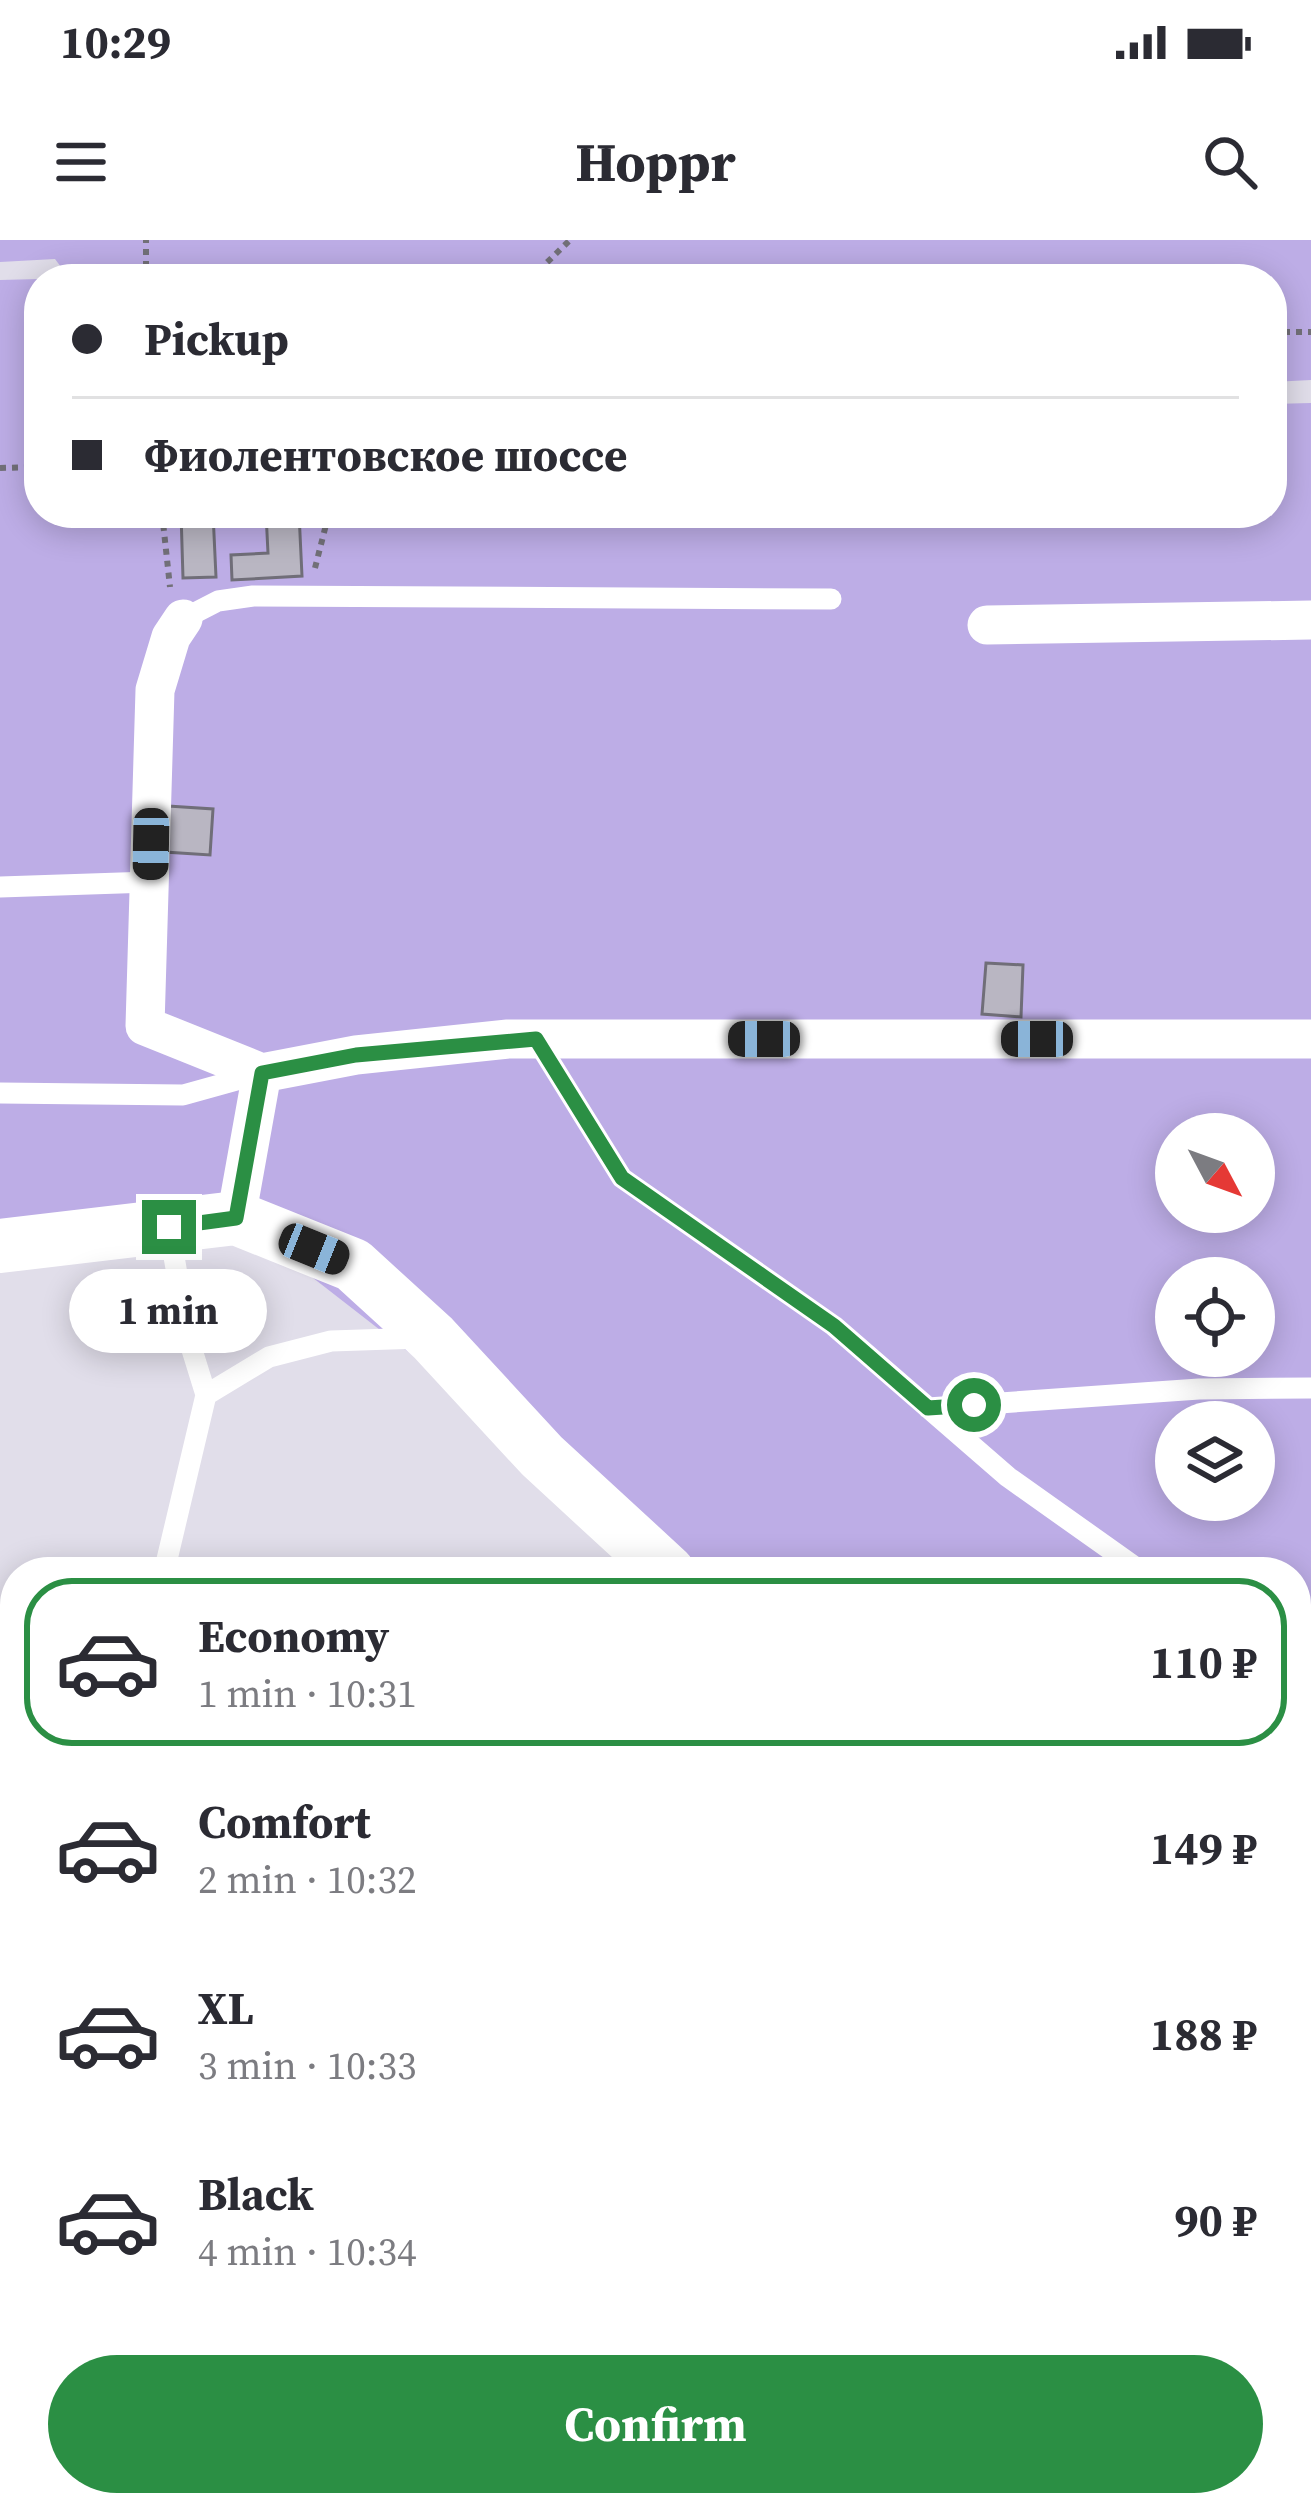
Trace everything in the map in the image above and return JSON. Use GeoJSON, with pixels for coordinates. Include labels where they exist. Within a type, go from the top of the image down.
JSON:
{"type":"FeatureCollection","features":[{"type":"Feature","properties":{"kind":"main road"},"geometry":{"type":"LineString","coordinates":[[0,1246],[236,1218],[353,1264],[433,1338],[542,1456],[652,1557]]}},
{"type":"Feature","properties":{"kind":"street"},"geometry":{"type":"LineString","coordinates":[[183,620],[171,638],[155,690],[146,1026],[262,1073],[356,1055],[536,1039],[1311,1039]]}},
{"type":"Feature","properties":{"kind":"street"},"geometry":{"type":"LineString","coordinates":[[986,625],[1311,620]]}},
{"type":"Feature","properties":{"kind":"street"},"geometry":{"type":"LineString","coordinates":[[236,1218],[262,1073]]}},
{"type":"Feature","properties":{"kind":"lane"},"geometry":{"type":"LineString","coordinates":[[183,620],[218,601],[253,596],[831,599]]}},
{"type":"Feature","properties":{"kind":"lane"},"geometry":{"type":"LineString","coordinates":[[0,887],[150,882]]}},
{"type":"Feature","properties":{"kind":"lane"},"geometry":{"type":"LineString","coordinates":[[536,1039],[622,1178],[834,1326],[1008,1477],[1121,1557]]}},
{"type":"Feature","properties":{"kind":"lane"},"geometry":{"type":"LineString","coordinates":[[0,1094],[183,1095],[262,1073]]}},
{"type":"Feature","properties":{"kind":"lane"},"geometry":{"type":"LineString","coordinates":[[168,1557],[206,1395],[188,1337],[169,1227]]}},
{"type":"Feature","properties":{"kind":"lane"},"geometry":{"type":"LineString","coordinates":[[206,1395],[269,1357],[331,1341],[433,1338]]}},
{"type":"Feature","properties":{"kind":"lane"},"geometry":{"type":"LineString","coordinates":[[928,1408],[1199,1389],[1311,1388]]}},
{"type":"Feature","properties":{"kind":"path"},"geometry":{"type":"LineString","coordinates":[[545,264],[570,240]]}},
{"type":"Feature","properties":{"kind":"path"},"geometry":{"type":"LineString","coordinates":[[164,528],[169,580],[183,620]]}},
{"type":"Feature","properties":{"kind":"path"},"geometry":{"type":"LineString","coordinates":[[307,597],[325,528]]}},
{"type":"Feature","properties":{"kind":"shaded area"},"geometry":{"type":"Polygon","coordinates":[[[0,240],[1311,240],[1311,380],[1287,381],[1287,264],[0,262],[0,240]]]}},
{"type":"Feature","properties":{"kind":"shaded area"},"geometry":{"type":"Polygon","coordinates":[[[24,279],[24,528],[1287,528],[1287,404],[1311,403],[1311,1557],[664,1557],[236,1218],[0,1239],[0,280],[24,279]]]}},
{"type":"Feature","properties":{"kind":"building"},"geometry":{"type":"Polygon","coordinates":[[[181,528],[214,528],[216,577],[183,578],[181,528]]]}},
{"type":"Feature","properties":{"kind":"building"},"geometry":{"type":"Polygon","coordinates":[[[267,528],[300,528],[302,576],[232,580],[231,555],[268,553],[267,528]]]}},
{"type":"Feature","properties":{"kind":"building"},"geometry":{"type":"Polygon","coordinates":[[[168,806],[213,809],[210,855],[165,852],[168,806]]]}},
{"type":"Feature","properties":{"kind":"building"},"geometry":{"type":"Polygon","coordinates":[[[986,963],[1023,965],[1021,1017],[982,1014],[986,963]]]}},
{"type":"Feature","properties":{"kind":"route"},"geometry":{"type":"LineString","coordinates":[[169,1227],[236,1218],[262,1073],[356,1055],[536,1039],[622,1178],[834,1326],[928,1408],[974,1405]]}}]}
